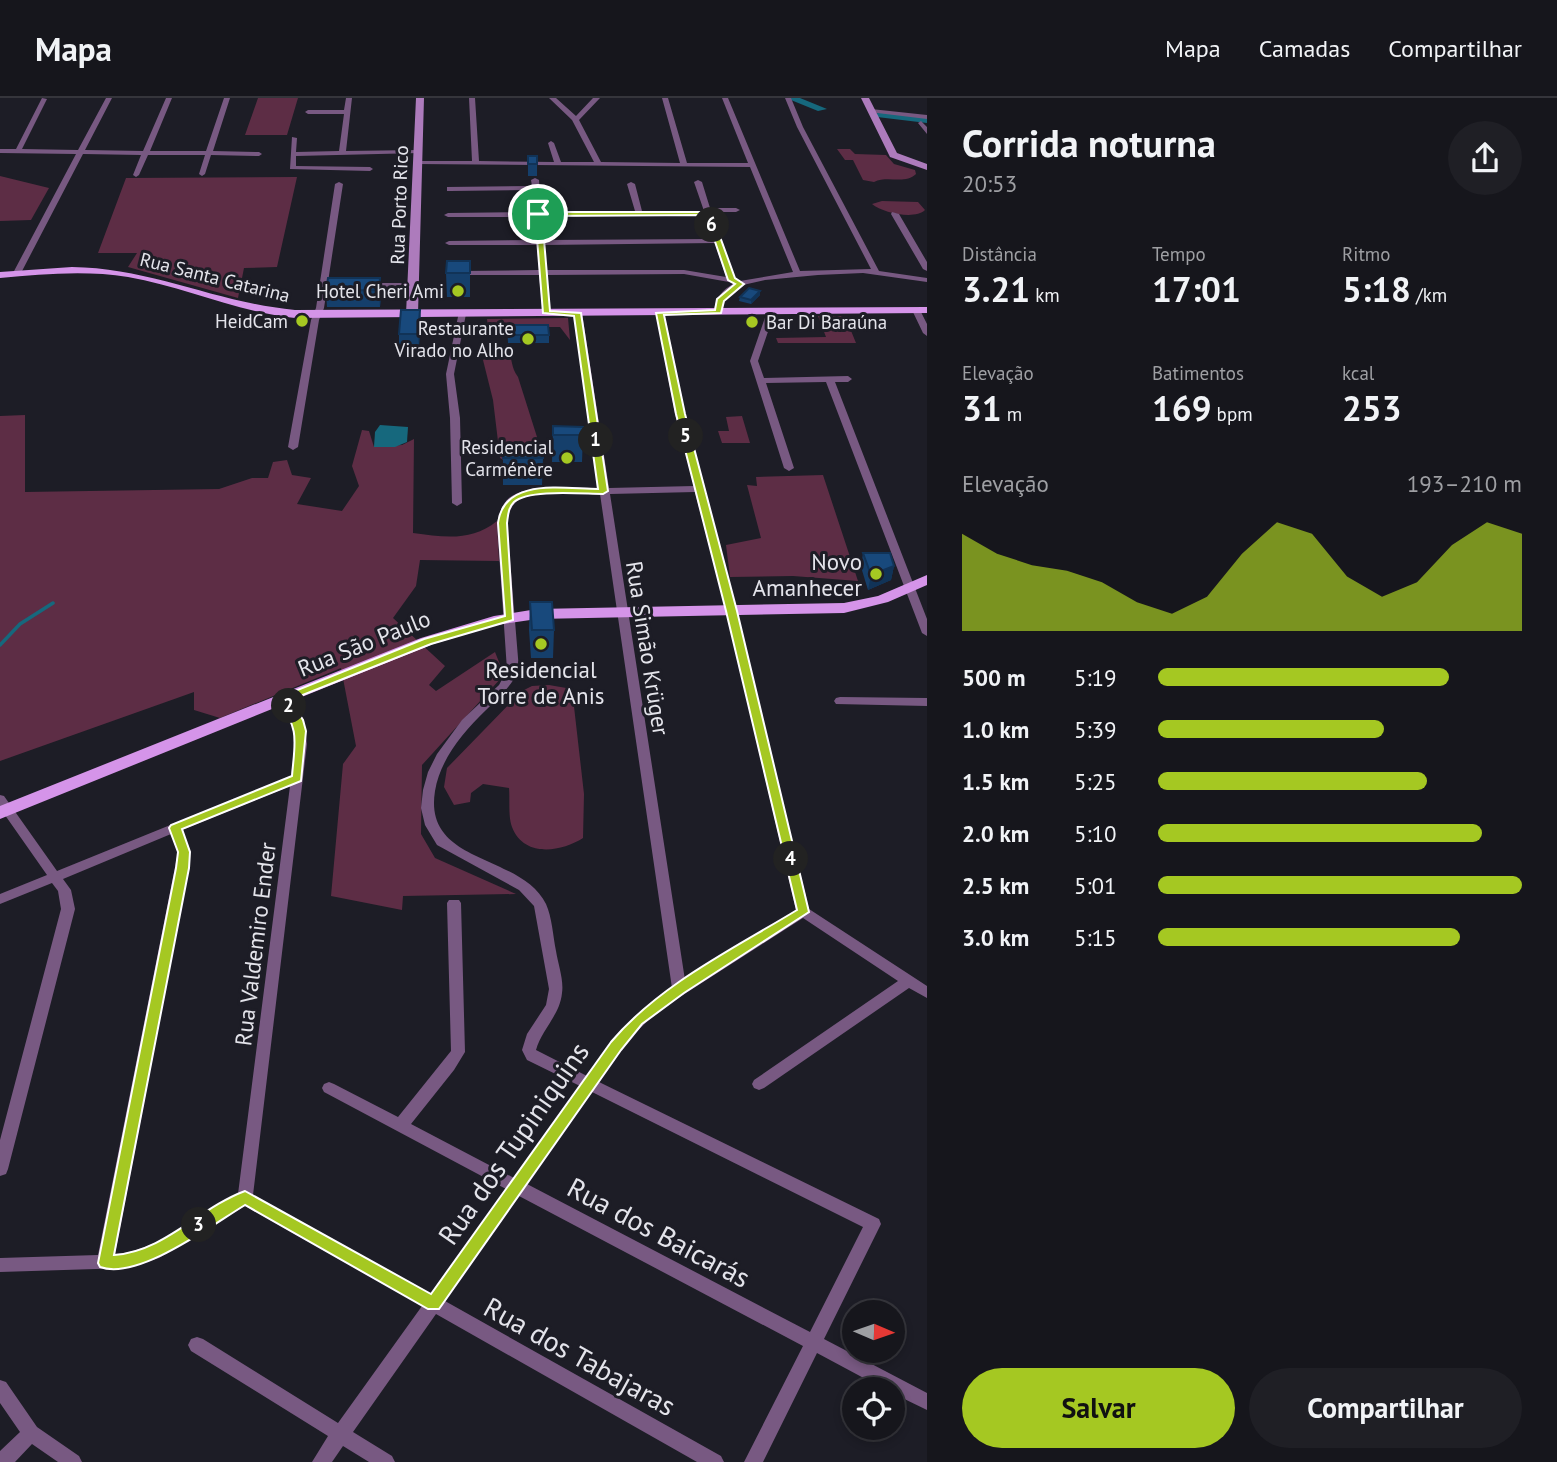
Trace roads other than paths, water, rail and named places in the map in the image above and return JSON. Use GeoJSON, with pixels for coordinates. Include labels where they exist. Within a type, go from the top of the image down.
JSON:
{"type":"FeatureCollection","features":[{"type":"Feature","properties":{"kind":"main road","name":"Rua Porto Rico"},"geometry":{"type":"LineString","coordinates":[[412,314],[420,98]]}},
{"type":"Feature","properties":{"kind":"main road"},"geometry":{"type":"LineString","coordinates":[[864,98],[893,155],[927,167]]}},
{"type":"Feature","properties":{"kind":"main road","name":"Rua Santa Catarina"},"geometry":{"type":"LineString","coordinates":[[0,275],[82,270],[118,272],[265,311],[317,314],[921,310]]}},
{"type":"Feature","properties":{"kind":"main road","name":"Rua São Paulo"},"geometry":{"type":"LineString","coordinates":[[3,807],[427,641],[510,617],[844,608],[883,599],[927,579]]}},
{"type":"Feature","properties":{"kind":"street"},"geometry":{"type":"LineString","coordinates":[[17,273],[109,98]]}},
{"type":"Feature","properties":{"kind":"street"},"geometry":{"type":"LineString","coordinates":[[136,175],[169,98]]}},
{"type":"Feature","properties":{"kind":"street"},"geometry":{"type":"LineString","coordinates":[[202,174],[227,98]]}},
{"type":"Feature","properties":{"kind":"street"},"geometry":{"type":"LineString","coordinates":[[342,153],[349,98]]}},
{"type":"Feature","properties":{"kind":"street"},"geometry":{"type":"LineString","coordinates":[[472,98],[476,163]]}},
{"type":"Feature","properties":{"kind":"street"},"geometry":{"type":"LineString","coordinates":[[552,98],[577,119],[598,164]]}},
{"type":"Feature","properties":{"kind":"street"},"geometry":{"type":"LineString","coordinates":[[577,119],[597,98]]}},
{"type":"Feature","properties":{"kind":"street"},"geometry":{"type":"LineString","coordinates":[[665,98],[684,165]]}},
{"type":"Feature","properties":{"kind":"street"},"geometry":{"type":"LineString","coordinates":[[725,98],[798,275]]}},
{"type":"Feature","properties":{"kind":"street"},"geometry":{"type":"LineString","coordinates":[[788,98],[800,127],[876,272]]}},
{"type":"Feature","properties":{"kind":"street"},"geometry":{"type":"LineString","coordinates":[[18,151],[44,99]]}},
{"type":"Feature","properties":{"kind":"street"},"geometry":{"type":"LineString","coordinates":[[871,111],[924,120],[927,132]]}},
{"type":"Feature","properties":{"kind":"street"},"geometry":{"type":"LineString","coordinates":[[308,112],[348,112]]}},
{"type":"Feature","properties":{"kind":"street"},"geometry":{"type":"LineString","coordinates":[[293,138],[292,168],[370,169]]}},
{"type":"Feature","properties":{"kind":"street"},"geometry":{"type":"LineString","coordinates":[[551,143],[558,164]]}},
{"type":"Feature","properties":{"kind":"street"},"geometry":{"type":"LineString","coordinates":[[0,151],[259,154]]}},
{"type":"Feature","properties":{"kind":"street"},"geometry":{"type":"LineString","coordinates":[[293,154],[342,153],[476,163],[752,165]]}},
{"type":"Feature","properties":{"kind":"street"},"geometry":{"type":"LineString","coordinates":[[698,182],[718,241],[736,282]]}},
{"type":"Feature","properties":{"kind":"street"},"geometry":{"type":"LineString","coordinates":[[293,447],[339,184]]}},
{"type":"Feature","properties":{"kind":"street"},"geometry":{"type":"LineString","coordinates":[[450,189],[536,184],[546,313]]}},
{"type":"Feature","properties":{"kind":"street"},"geometry":{"type":"LineString","coordinates":[[631,184],[639,214]]}},
{"type":"Feature","properties":{"kind":"street"},"geometry":{"type":"LineString","coordinates":[[448,215],[639,214],[736,210]]}},
{"type":"Feature","properties":{"kind":"street"},"geometry":{"type":"LineString","coordinates":[[894,214],[927,269]]}},
{"type":"Feature","properties":{"kind":"street"},"geometry":{"type":"LineString","coordinates":[[449,243],[718,241]]}},
{"type":"Feature","properties":{"kind":"street"},"geometry":{"type":"LineString","coordinates":[[463,273],[684,272],[736,282],[850,271],[927,279]]}},
{"type":"Feature","properties":{"kind":"street"},"geometry":{"type":"LineString","coordinates":[[718,312],[720,300],[736,282]]}},
{"type":"Feature","properties":{"kind":"street"},"geometry":{"type":"LineString","coordinates":[[370,285],[413,285]]}},
{"type":"Feature","properties":{"kind":"street"},"geometry":{"type":"LineString","coordinates":[[921,310],[927,333]]}},
{"type":"Feature","properties":{"kind":"street"},"geometry":{"type":"LineString","coordinates":[[771,311],[754,357],[789,468]]}},
{"type":"Feature","properties":{"kind":"street","name":"Rua Simão Krüger"},"geometry":{"type":"LineString","coordinates":[[578,313],[679,989]]}},
{"type":"Feature","properties":{"kind":"street"},"geometry":{"type":"LineString","coordinates":[[660,313],[680,414],[732,611],[803,912],[927,993]]}},
{"type":"Feature","properties":{"kind":"street"},"geometry":{"type":"LineString","coordinates":[[457,503],[455,418],[450,374],[462,314]]}},
{"type":"Feature","properties":{"kind":"street"},"geometry":{"type":"LineString","coordinates":[[760,381],[848,379]]}},
{"type":"Feature","properties":{"kind":"street"},"geometry":{"type":"LineString","coordinates":[[830,380],[927,633]]}},
{"type":"Feature","properties":{"kind":"street"},"geometry":{"type":"LineString","coordinates":[[700,489],[527,492],[515,497],[506,506],[502,523],[513,670],[508,684],[478,711],[449,745],[437,764],[429,789],[429,813],[433,831],[448,848],[518,883],[534,896],[540,905],[555,997],[532,1038],[529,1050],[531,1056],[873,1224],[753,1462]]}},
{"type":"Feature","properties":{"kind":"street","name":"Rua Valdemiro Ender"},"geometry":{"type":"LineString","coordinates":[[245,1198],[301,731],[298,720],[284,699]]}},
{"type":"Feature","properties":{"kind":"street"},"geometry":{"type":"LineString","coordinates":[[840,701],[927,702]]}},
{"type":"Feature","properties":{"kind":"street"},"geometry":{"type":"LineString","coordinates":[[0,899],[297,778]]}},
{"type":"Feature","properties":{"kind":"street"},"geometry":{"type":"LineString","coordinates":[[0,1169],[68,909],[68,897],[3,807]]}},
{"type":"Feature","properties":{"kind":"street"},"geometry":{"type":"LineString","coordinates":[[105,1263],[183,868],[184,852],[175,828]]}},
{"type":"Feature","properties":{"kind":"street"},"geometry":{"type":"LineString","coordinates":[[400,1126],[458,1052],[454,904]]}},
{"type":"Feature","properties":{"kind":"street","name":"Rua dos Tupiniquins"},"geometry":{"type":"LineString","coordinates":[[321,1462],[588,1085],[638,1020],[679,989],[803,912]]}},
{"type":"Feature","properties":{"kind":"street"},"geometry":{"type":"LineString","coordinates":[[759,1084],[909,981]]}},
{"type":"Feature","properties":{"kind":"street","name":"Rua dos Baicarás"},"geometry":{"type":"LineString","coordinates":[[328,1088],[927,1402]]}},
{"type":"Feature","properties":{"kind":"street"},"geometry":{"type":"LineString","coordinates":[[0,1265],[128,1261],[153,1252],[245,1198]]}},
{"type":"Feature","properties":{"kind":"street","name":"Rua dos Tabajaras"},"geometry":{"type":"LineString","coordinates":[[245,1198],[715,1462]]}},
{"type":"Feature","properties":{"kind":"street"},"geometry":{"type":"LineString","coordinates":[[197,1345],[386,1462]]}},
{"type":"Feature","properties":{"kind":"street"},"geometry":{"type":"LineString","coordinates":[[0,1388],[31,1433],[73,1462]]}},
{"type":"Feature","properties":{"kind":"street"},"geometry":{"type":"LineString","coordinates":[[2,1462],[31,1433]]}},
{"type":"Feature","properties":{"kind":"water"},"geometry":{"type":"Polygon","coordinates":[[[380,425],[408,427],[407,442],[395,447],[374,447],[375,432],[380,425]]]}},
{"type":"Feature","properties":{"kind":"waterway"},"geometry":{"type":"LineString","coordinates":[[791,98],[822,109]]}},
{"type":"Feature","properties":{"kind":"waterway"},"geometry":{"type":"LineString","coordinates":[[881,115],[927,120]]}},
{"type":"Feature","properties":{"kind":"waterway"},"geometry":{"type":"LineString","coordinates":[[0,645],[20,624],[53,603]]}},
{"type":"Feature","properties":{"kind":"place","name":"Hotel Cheri Ami"},"geometry":{"type":"Point","coordinates":[458,291]}},
{"type":"Feature","properties":{"kind":"place","name":"HeidCam"},"geometry":{"type":"Point","coordinates":[302,321]}},
{"type":"Feature","properties":{"kind":"place","name":"Bar Di Baraúna"},"geometry":{"type":"Point","coordinates":[752,322]}},
{"type":"Feature","properties":{"kind":"place","name":"Restaurante Virado no Alho"},"geometry":{"type":"Point","coordinates":[528,339]}},
{"type":"Feature","properties":{"kind":"place","name":"Residencial Carménère"},"geometry":{"type":"Point","coordinates":[567,458]}},
{"type":"Feature","properties":{"kind":"place","name":"Novo Amanhecer"},"geometry":{"type":"Point","coordinates":[876,574]}},
{"type":"Feature","properties":{"kind":"place","name":"Residencial Torre de Anis"},"geometry":{"type":"Point","coordinates":[541,644]}}]}
